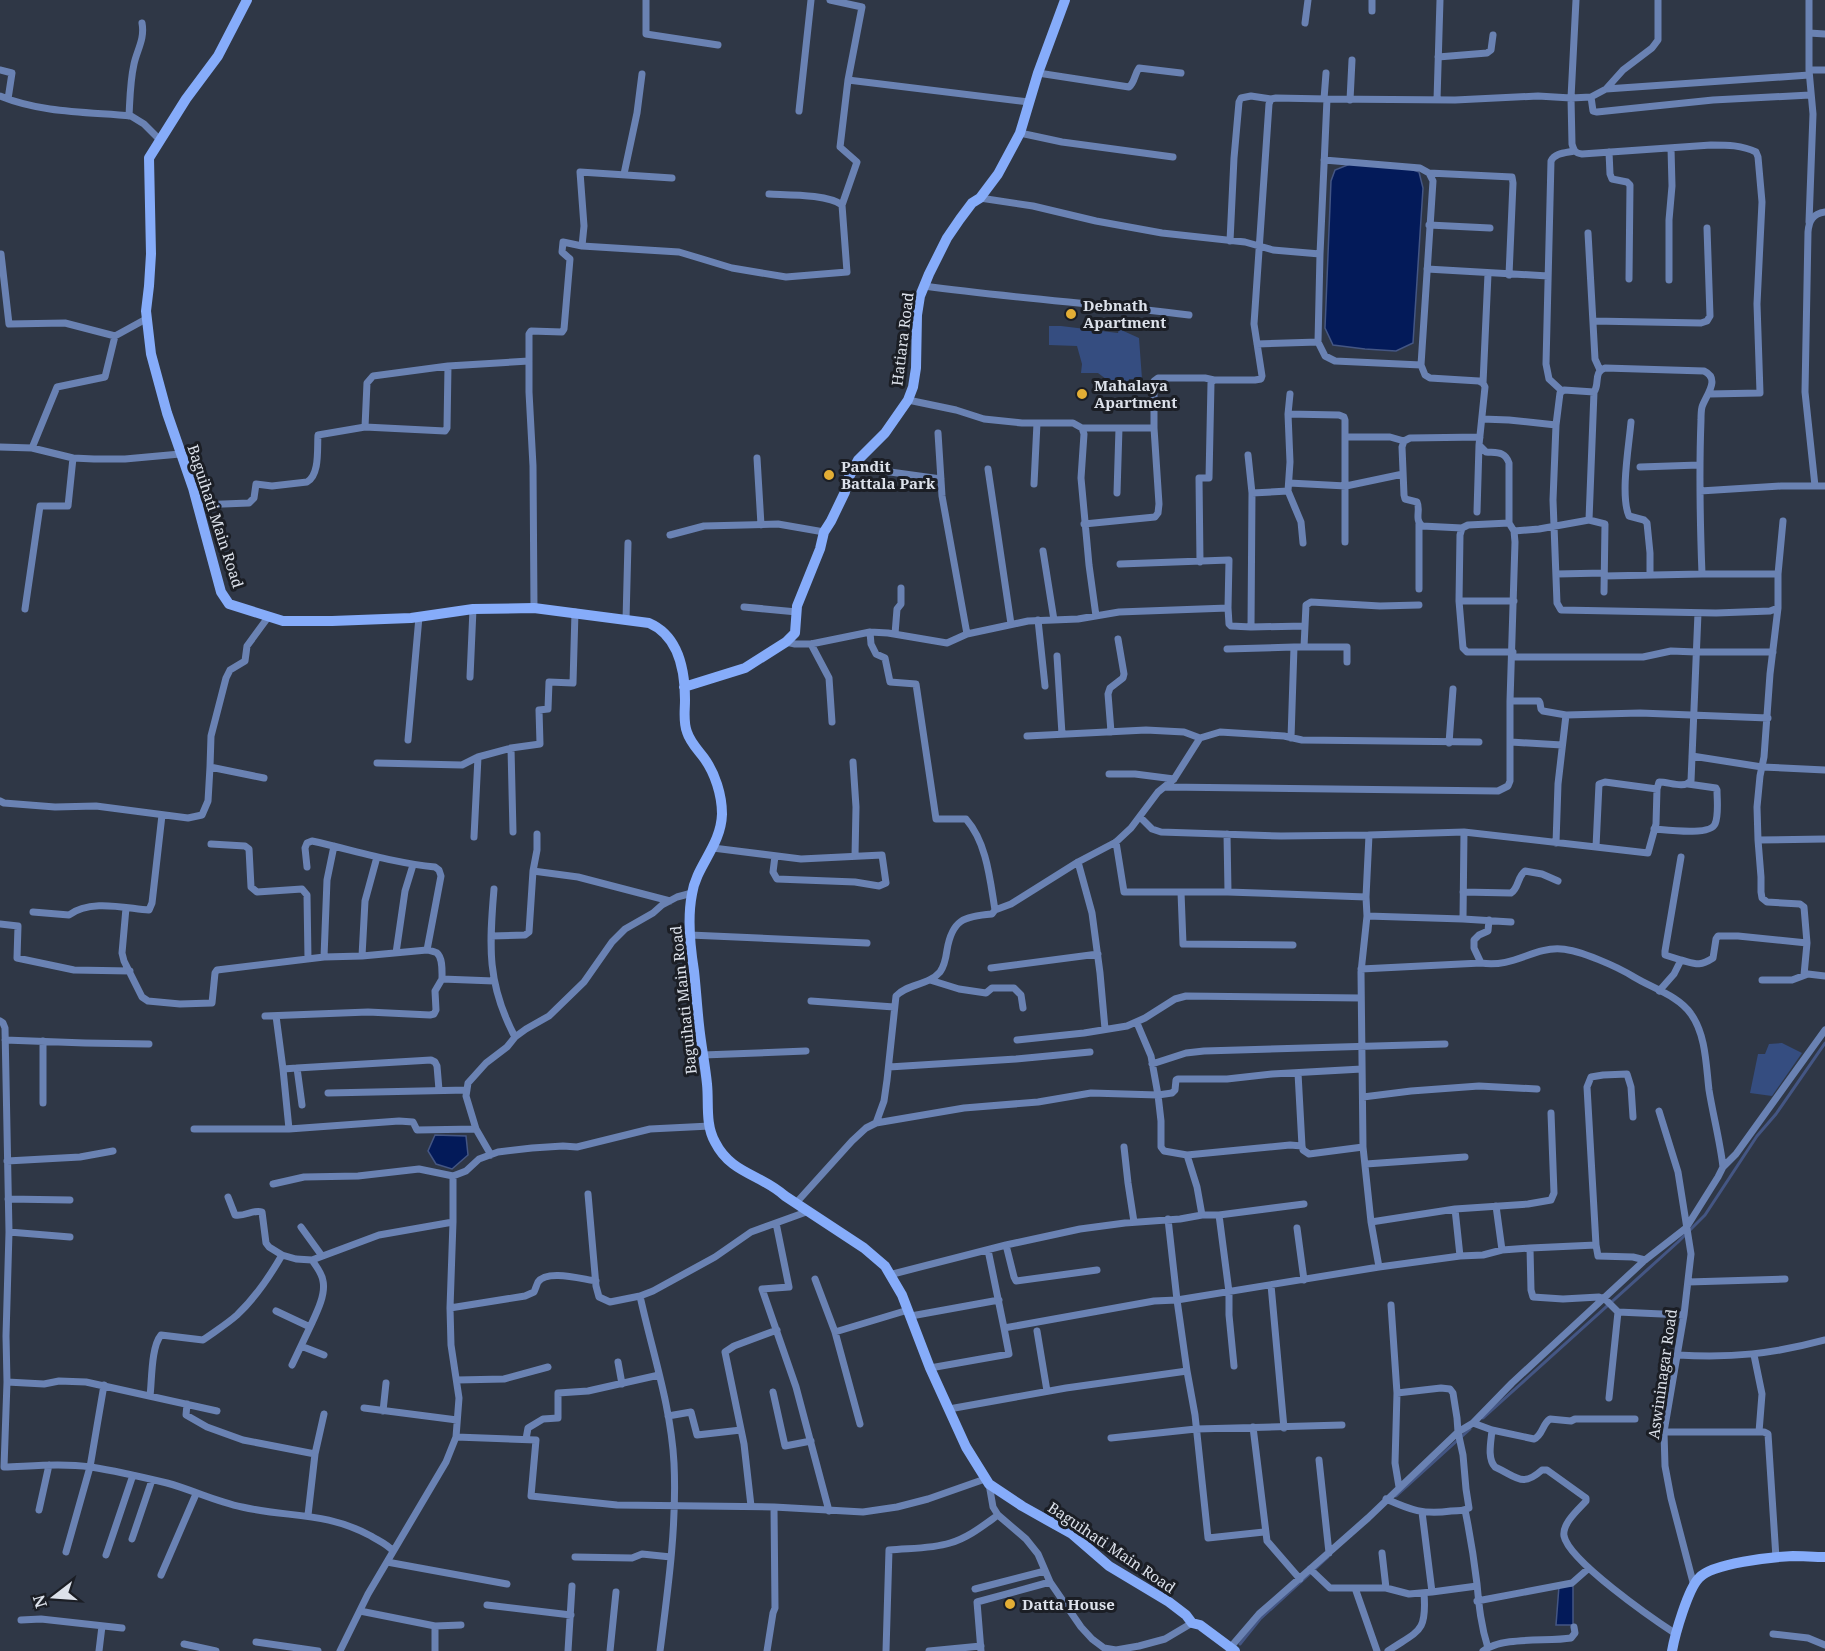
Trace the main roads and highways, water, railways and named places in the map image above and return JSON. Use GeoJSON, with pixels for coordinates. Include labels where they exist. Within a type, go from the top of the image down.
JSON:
{"type":"FeatureCollection","features":[{"type":"Feature","properties":{"kind":"waterway"},"geometry":{"type":"LineString","coordinates":[[1483,1418],[1705,1215],[1757,1136],[1776,1114],[1825,1043]]}},
{"type":"Feature","properties":{"kind":"waterway"},"geometry":{"type":"LineString","coordinates":[[1396,1496],[1470,1429]]}},
{"type":"Feature","properties":{"kind":"waterway"},"geometry":{"type":"LineString","coordinates":[[1240,1644],[1260,1619],[1328,1557]]}},
{"type":"Feature","properties":{"kind":"place","name":"Debnath Apartment"},"geometry":{"type":"Point","coordinates":[1071,314]}},
{"type":"Feature","properties":{"kind":"place","name":"Mahalaya Apartment"},"geometry":{"type":"Point","coordinates":[1082,394]}},
{"type":"Feature","properties":{"kind":"place","name":"Pandit Battala Park"},"geometry":{"type":"Point","coordinates":[829,475]}},
{"type":"Feature","properties":{"kind":"place","name":"Datta House"},"geometry":{"type":"Point","coordinates":[1010,1604]}}]}
